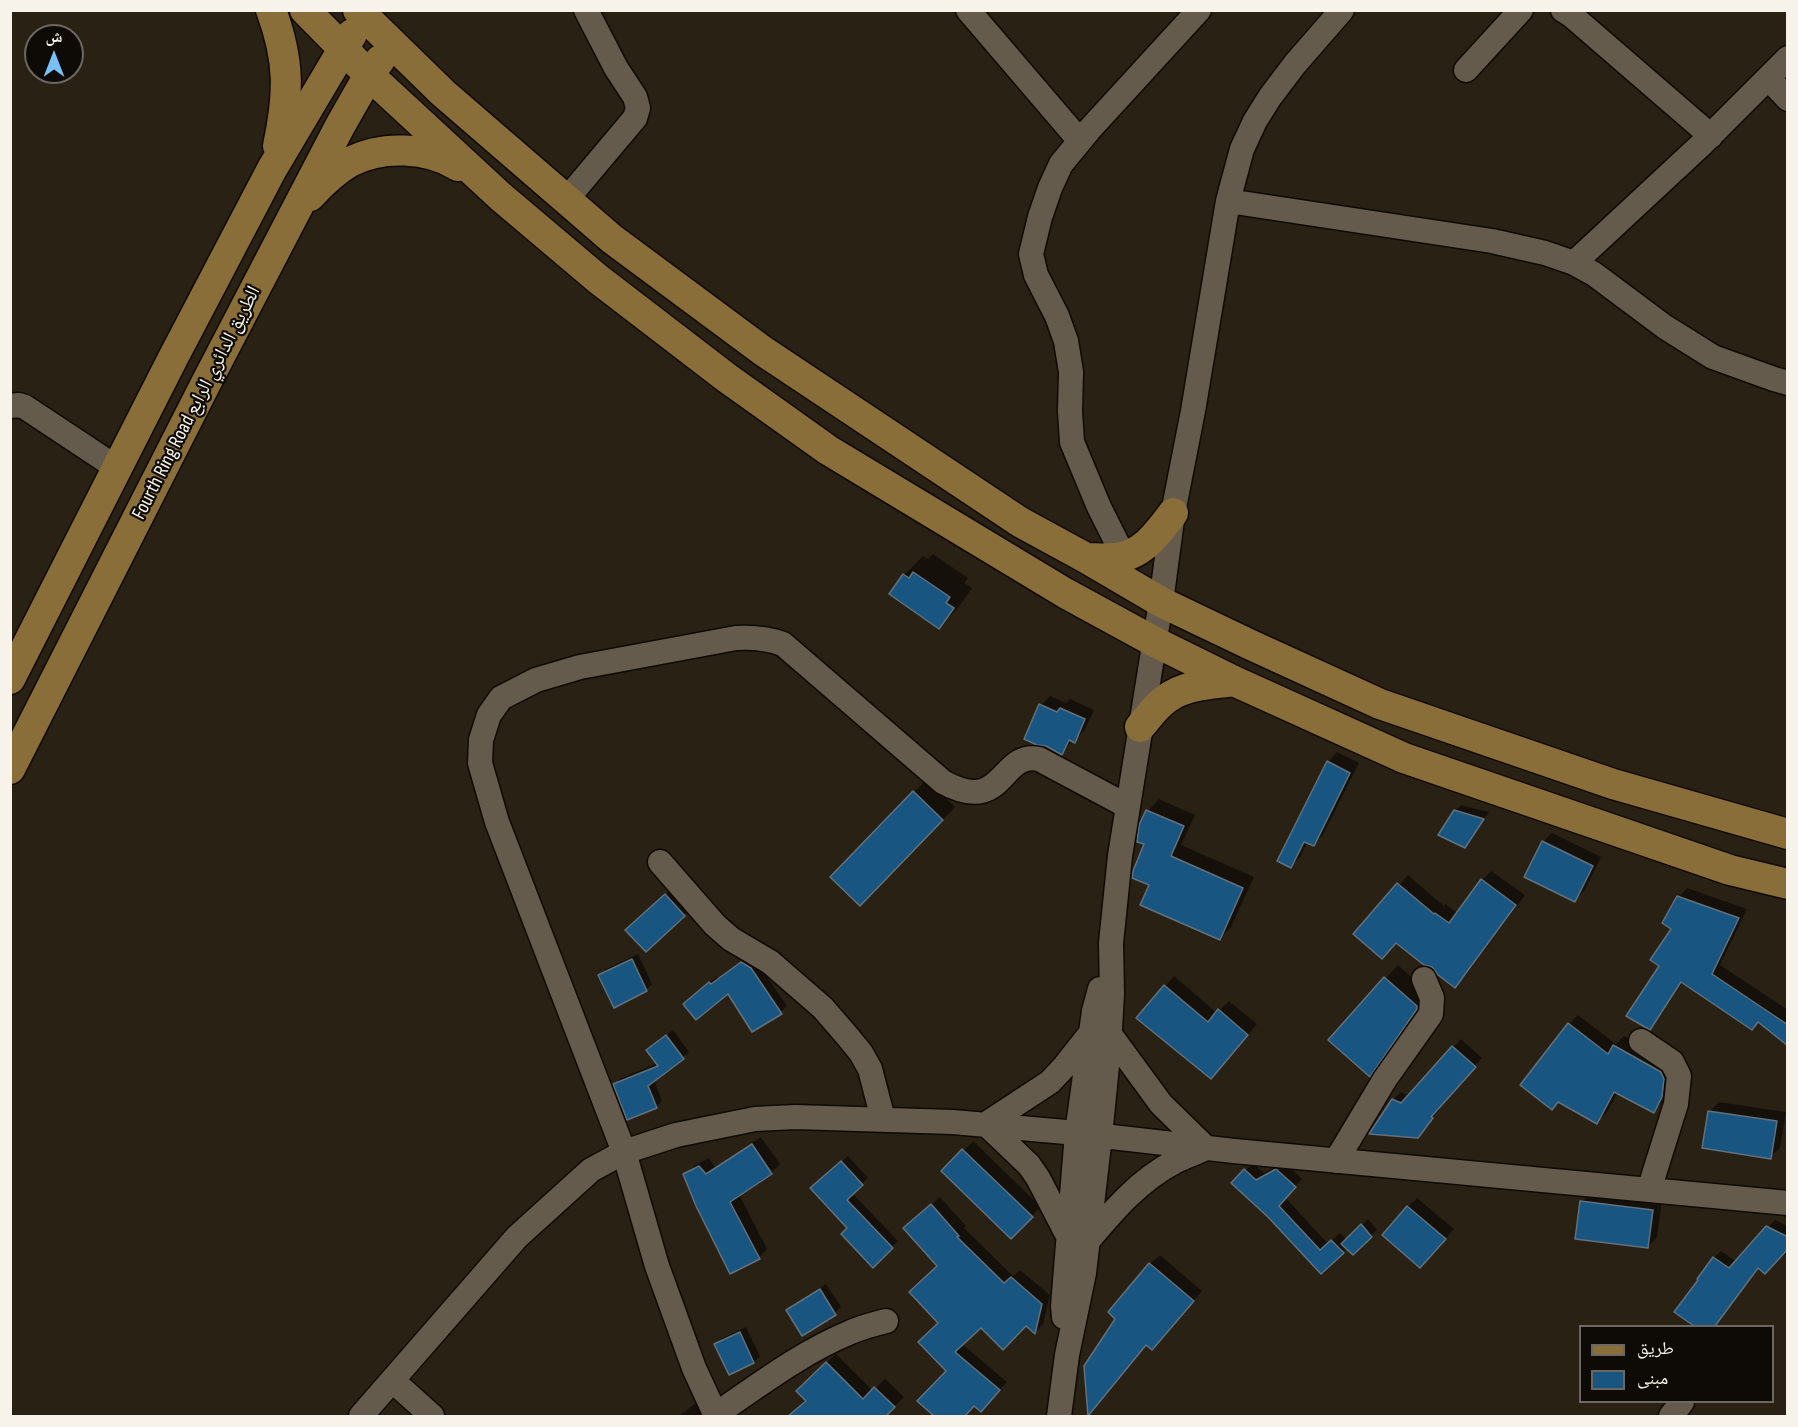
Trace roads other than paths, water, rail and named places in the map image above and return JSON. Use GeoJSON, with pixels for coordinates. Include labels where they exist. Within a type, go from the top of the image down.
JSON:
{"type":"FeatureCollection","features":[{"type":"Feature","properties":{"kind":"main road"},"geometry":{"type":"LineString","coordinates":[[271,10],[278,29],[286,70],[286,98],[272,169]]}},
{"type":"Feature","properties":{"kind":"main road"},"geometry":{"type":"LineString","coordinates":[[305,10],[369,75],[501,197],[598,279],[727,378],[828,450],[1065,593],[1234,681],[1404,758],[1730,870],[1788,884]]}},
{"type":"Feature","properties":{"kind":"main road"},"geometry":{"type":"LineString","coordinates":[[361,13],[459,106],[612,240],[763,351],[1020,522],[1161,602],[1380,704],[1613,784],[1788,834]]}},
{"type":"Feature","properties":{"kind":"main road","name":"Fourth Ring Road الطريق الدائري الرابع"},"geometry":{"type":"LineString","coordinates":[[10,679],[272,169],[343,49],[361,13]]}},
{"type":"Feature","properties":{"kind":"main road","name":"Fourth Ring Road الطريق الدائري الرابع"},"geometry":{"type":"LineString","coordinates":[[10,768],[296,211],[369,75],[393,44]]}},
{"type":"Feature","properties":{"kind":"main road"},"geometry":{"type":"LineString","coordinates":[[296,211],[325,181],[351,162],[380,152],[412,151],[444,158],[468,172],[501,197]]}},
{"type":"Feature","properties":{"kind":"main road"},"geometry":{"type":"LineString","coordinates":[[1086,558],[1124,557],[1135,552],[1151,541],[1173,513]]}},
{"type":"Feature","properties":{"kind":"main road"},"geometry":{"type":"LineString","coordinates":[[1140,727],[1155,708],[1174,694],[1191,688],[1234,681]]}},
{"type":"Feature","properties":{"kind":"street"},"geometry":{"type":"LineString","coordinates":[[566,200],[635,118],[638,108],[635,97],[616,68],[586,10]]}},
{"type":"Feature","properties":{"kind":"street"},"geometry":{"type":"LineString","coordinates":[[968,10],[1080,141]]}},
{"type":"Feature","properties":{"kind":"street"},"geometry":{"type":"LineString","coordinates":[[1124,557],[1099,507],[1072,442],[1071,372],[1066,341],[1057,316],[1036,275],[1031,254],[1040,217],[1061,164],[1200,10]]}},
{"type":"Feature","properties":{"kind":"street"},"geometry":{"type":"LineString","coordinates":[[1059,1416],[1067,1355],[1077,1309],[1078,1240],[1100,1032],[1112,994],[1111,943],[1120,856],[1173,513],[1193,411],[1228,201],[1242,149],[1255,121],[1295,64],[1342,10]]}},
{"type":"Feature","properties":{"kind":"street"},"geometry":{"type":"LineString","coordinates":[[1467,70],[1521,10]]}},
{"type":"Feature","properties":{"kind":"street"},"geometry":{"type":"LineString","coordinates":[[1563,10],[1711,136]]}},
{"type":"Feature","properties":{"kind":"street"},"geometry":{"type":"LineString","coordinates":[[1574,263],[1711,136],[1788,58]]}},
{"type":"Feature","properties":{"kind":"street"},"geometry":{"type":"LineString","coordinates":[[1768,78],[1788,99]]}},
{"type":"Feature","properties":{"kind":"street"},"geometry":{"type":"LineString","coordinates":[[1228,201],[1492,241],[1545,253],[1574,263],[1594,274],[1665,327],[1713,357],[1788,383]]}},
{"type":"Feature","properties":{"kind":"street"},"geometry":{"type":"LineString","coordinates":[[10,406],[25,407],[117,468]]}},
{"type":"Feature","properties":{"kind":"street"},"geometry":{"type":"LineString","coordinates":[[886,1321],[836,1338],[792,1362],[716,1416],[694,1368],[657,1266],[624,1152],[497,822],[480,763],[481,740],[489,715],[501,698],[536,680],[580,667],[736,638],[763,639],[783,644],[943,782],[957,790],[970,793],[996,785],[1022,759],[1031,757],[1039,759],[1127,806]]}},
{"type":"Feature","properties":{"kind":"street"},"geometry":{"type":"LineString","coordinates":[[660,862],[715,925],[731,939],[770,962],[822,1008],[848,1037],[870,1069],[883,1119]]}},
{"type":"Feature","properties":{"kind":"street"},"geometry":{"type":"LineString","coordinates":[[1336,1161],[1385,1079],[1431,1014],[1432,998],[1424,980]]}},
{"type":"Feature","properties":{"kind":"street"},"geometry":{"type":"LineString","coordinates":[[986,1124],[1050,1082],[1100,1032]]}},
{"type":"Feature","properties":{"kind":"street"},"geometry":{"type":"LineString","coordinates":[[1100,1032],[1161,1104],[1206,1148]]}},
{"type":"Feature","properties":{"kind":"street"},"geometry":{"type":"LineString","coordinates":[[1641,1041],[1672,1062],[1679,1076],[1676,1104],[1649,1190]]}},
{"type":"Feature","properties":{"kind":"street"},"geometry":{"type":"LineString","coordinates":[[361,1416],[482,1276],[518,1238],[591,1170],[624,1152],[676,1135],[755,1119],[795,1117],[986,1124],[1336,1161],[1788,1203]]}},
{"type":"Feature","properties":{"kind":"street"},"geometry":{"type":"LineString","coordinates":[[986,1124],[1029,1165],[1078,1240]]}},
{"type":"Feature","properties":{"kind":"street"},"geometry":{"type":"LineString","coordinates":[[1078,1240],[1140,1186],[1175,1161],[1206,1148]]}},
{"type":"Feature","properties":{"kind":"street"},"geometry":{"type":"LineString","coordinates":[[393,1381],[432,1416]]}},
{"type":"Feature","properties":{"kind":"street"},"geometry":{"type":"LineString","coordinates":[[1671,1416],[1681,1403]]}}]}
